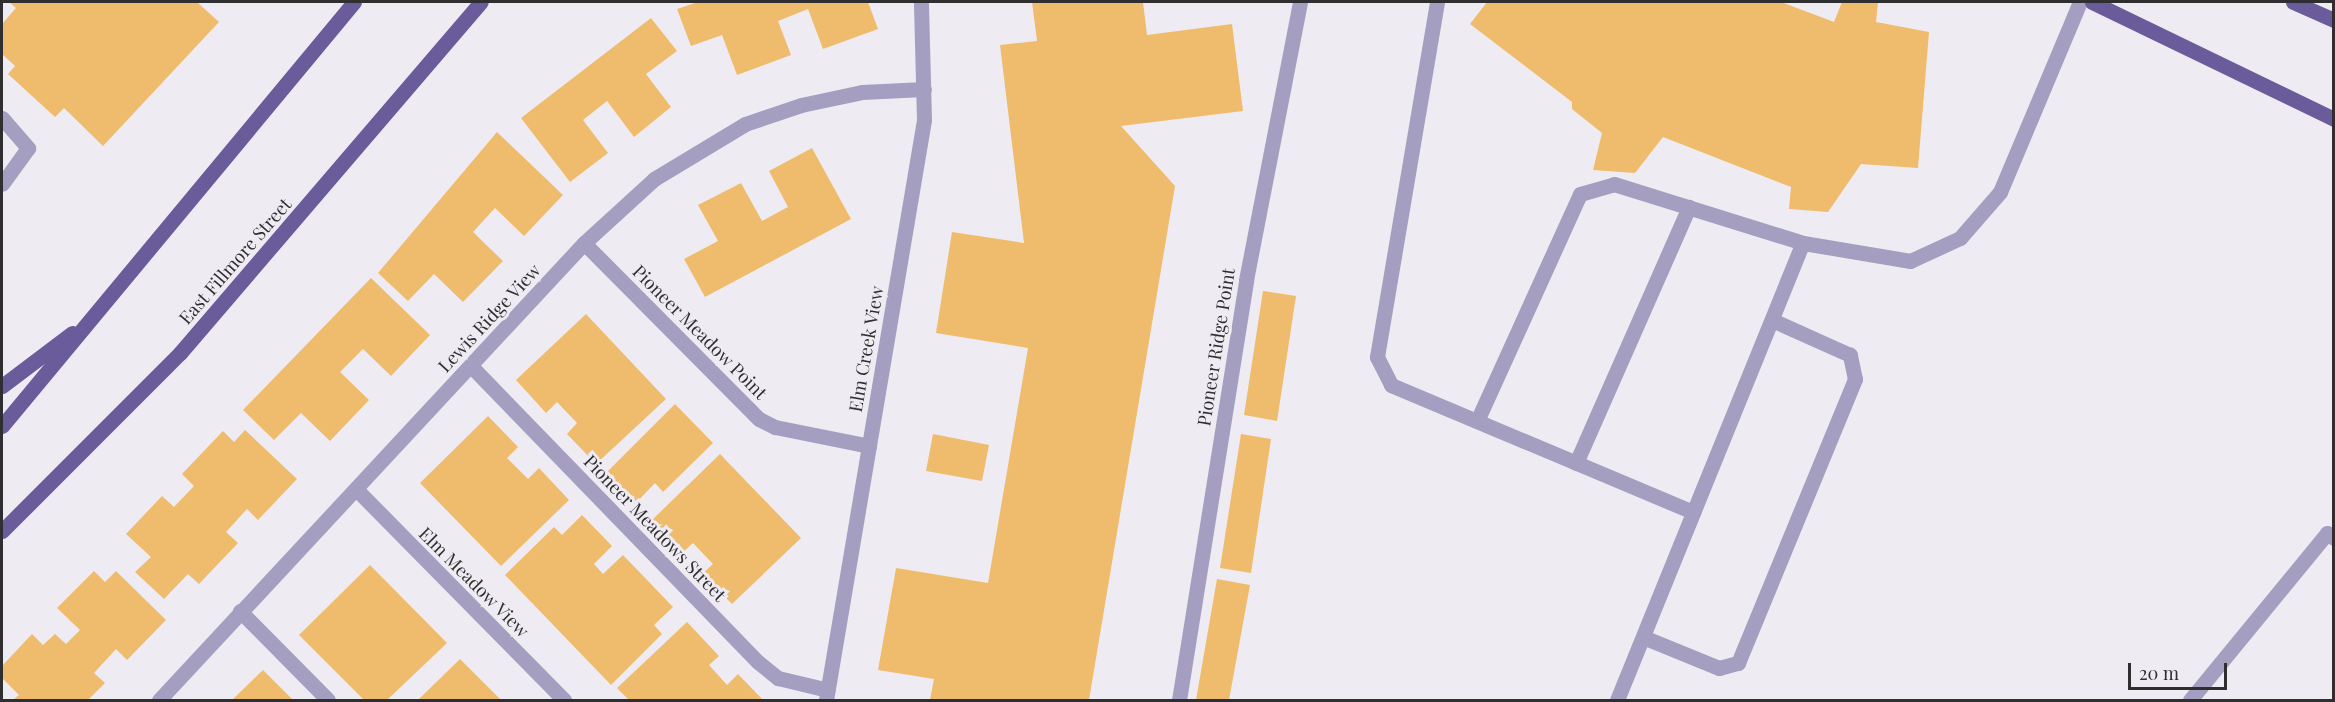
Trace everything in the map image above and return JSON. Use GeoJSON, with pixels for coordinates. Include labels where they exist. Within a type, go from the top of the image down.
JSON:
{"type":"FeatureCollection","features":[{"type":"Feature","properties":{"kind":"main road"},"geometry":{"type":"LineString","coordinates":[[2,426],[354,2]]}},
{"type":"Feature","properties":{"kind":"main road","name":"East Fillmore Street"},"geometry":{"type":"LineString","coordinates":[[2,531],[180,353],[481,2]]}},
{"type":"Feature","properties":{"kind":"main road"},"geometry":{"type":"LineString","coordinates":[[2092,2],[2334,119]]}},
{"type":"Feature","properties":{"kind":"main road"},"geometry":{"type":"LineString","coordinates":[[2293,2],[2334,20]]}},
{"type":"Feature","properties":{"kind":"main road"},"geometry":{"type":"LineString","coordinates":[[2,386],[92,319]]}},
{"type":"Feature","properties":{"kind":"street","name":"Elm Creek View"},"geometry":{"type":"LineString","coordinates":[[827,695],[924,120],[921,2]]}},
{"type":"Feature","properties":{"kind":"street","name":"Pioneer Ridge Point"},"geometry":{"type":"LineString","coordinates":[[1179,700],[1246,280],[1300,2]]}},
{"type":"Feature","properties":{"kind":"street"},"geometry":{"type":"LineString","coordinates":[[1437,2],[1377,357],[1391,385],[1693,512]]}},
{"type":"Feature","properties":{"kind":"street"},"geometry":{"type":"LineString","coordinates":[[1477,421],[1580,194],[1614,184],[1803,243],[1910,261],[1960,238],[2000,192],[2080,2]]}},
{"type":"Feature","properties":{"kind":"street","name":"Lewis Ridge View"},"geometry":{"type":"LineString","coordinates":[[159,700],[240,611],[357,490],[584,243],[654,178],[746,124],[862,92],[924,89]]}},
{"type":"Feature","properties":{"kind":"street"},"geometry":{"type":"LineString","coordinates":[[2,118],[28,148],[2,184]]}},
{"type":"Feature","properties":{"kind":"street"},"geometry":{"type":"LineString","coordinates":[[1576,463],[1689,207]]}},
{"type":"Feature","properties":{"kind":"street","name":"Pioneer Meadow Point"},"geometry":{"type":"LineString","coordinates":[[584,243],[759,419],[775,427],[869,446]]}},
{"type":"Feature","properties":{"kind":"street"},"geometry":{"type":"LineString","coordinates":[[1617,700],[1803,243]]}},
{"type":"Feature","properties":{"kind":"street"},"geometry":{"type":"LineString","coordinates":[[1643,637],[1719,668],[1738,663],[1855,379],[1850,355],[1772,320]]}},
{"type":"Feature","properties":{"kind":"street","name":"Pioneer Meadows Street"},"geometry":{"type":"LineString","coordinates":[[471,366],[758,662],[778,678],[827,695]]}},
{"type":"Feature","properties":{"kind":"street","name":"Elm Meadow View"},"geometry":{"type":"LineString","coordinates":[[357,490],[564,700]]}},
{"type":"Feature","properties":{"kind":"street"},"geometry":{"type":"LineString","coordinates":[[2190,700],[2330,535]]}},
{"type":"Feature","properties":{"kind":"street"},"geometry":{"type":"LineString","coordinates":[[240,611],[328,700]]}},
{"type":"Feature","properties":{"kind":"building"},"geometry":{"type":"Polygon","coordinates":[[[9,2],[197,2],[219,22],[103,146],[64,108],[55,117],[8,74],[15,66],[2,54],[2,24],[16,8],[9,2]]]}},
{"type":"Feature","properties":{"kind":"building"},"geometry":{"type":"Polygon","coordinates":[[[698,2],[868,2],[878,29],[823,49],[808,9],[778,21],[791,55],[737,75],[722,35],[691,46],[677,9],[698,2]]]}},
{"type":"Feature","properties":{"kind":"building"},"geometry":{"type":"Polygon","coordinates":[[[1032,2],[1143,2],[1147,35],[1232,24],[1243,111],[1121,126],[1175,186],[1089,700],[930,700],[934,679],[878,670],[896,568],[988,583],[1028,348],[936,333],[952,232],[1024,243],[1000,45],[1037,41],[1032,2]]]}},
{"type":"Feature","properties":{"kind":"building"},"geometry":{"type":"Polygon","coordinates":[[[1487,2],[1781,2],[1834,22],[1842,2],[1878,2],[1876,22],[1929,32],[1918,168],[1861,164],[1828,212],[1789,209],[1791,187],[1663,137],[1635,173],[1593,170],[1602,133],[1572,109],[1572,102],[1470,24],[1487,2]]]}},
{"type":"Feature","properties":{"kind":"building"},"geometry":{"type":"Polygon","coordinates":[[[651,18],[677,51],[646,74],[671,107],[634,137],[607,101],[583,120],[608,153],[570,182],[521,118],[651,18]]]}},
{"type":"Feature","properties":{"kind":"building"},"geometry":{"type":"Polygon","coordinates":[[[497,132],[563,195],[524,236],[495,208],[473,232],[503,261],[463,302],[434,274],[408,301],[378,273],[497,132]]]}},
{"type":"Feature","properties":{"kind":"building"},"geometry":{"type":"Polygon","coordinates":[[[812,148],[851,219],[705,297],[684,259],[718,241],[698,205],[741,183],[762,221],[788,207],[769,171],[812,148]]]}},
{"type":"Feature","properties":{"kind":"building"},"geometry":{"type":"Polygon","coordinates":[[[371,278],[430,335],[391,376],[363,349],[340,372],[369,400],[330,441],[301,413],[274,440],[243,410],[371,278]]]}},
{"type":"Feature","properties":{"kind":"building"},"geometry":{"type":"Polygon","coordinates":[[[1263,291],[1296,296],[1277,421],[1244,415],[1263,291]]]}},
{"type":"Feature","properties":{"kind":"building"},"geometry":{"type":"Polygon","coordinates":[[[586,314],[666,399],[596,464],[567,434],[577,423],[557,402],[546,413],[516,380],[586,314]]]}},
{"type":"Feature","properties":{"kind":"building"},"geometry":{"type":"Polygon","coordinates":[[[675,404],[713,443],[663,492],[655,483],[635,504],[605,474],[675,404]]]}},
{"type":"Feature","properties":{"kind":"building"},"geometry":{"type":"Polygon","coordinates":[[[488,416],[518,447],[507,458],[528,479],[539,468],[569,500],[501,566],[420,483],[488,416]]]}},
{"type":"Feature","properties":{"kind":"building"},"geometry":{"type":"Polygon","coordinates":[[[245,430],[297,479],[258,520],[247,509],[226,532],[238,543],[199,584],[188,574],[164,599],[135,572],[151,557],[126,534],[162,496],[174,507],[194,486],[182,474],[223,431],[234,442],[245,430]]]}},
{"type":"Feature","properties":{"kind":"building"},"geometry":{"type":"Polygon","coordinates":[[[933,434],[989,445],[982,481],[926,471],[933,434]]]}},
{"type":"Feature","properties":{"kind":"building"},"geometry":{"type":"Polygon","coordinates":[[[1241,434],[1271,439],[1251,573],[1220,568],[1241,434]]]}},
{"type":"Feature","properties":{"kind":"building"},"geometry":{"type":"Polygon","coordinates":[[[720,454],[801,538],[732,604],[702,574],[713,564],[693,543],[682,553],[651,521],[720,454]]]}},
{"type":"Feature","properties":{"kind":"building"},"geometry":{"type":"Polygon","coordinates":[[[582,515],[612,546],[594,564],[603,574],[623,555],[673,607],[654,625],[662,634],[611,685],[505,575],[554,527],[562,535],[582,515]]]}},
{"type":"Feature","properties":{"kind":"building"},"geometry":{"type":"Polygon","coordinates":[[[370,565],[447,643],[387,700],[364,700],[299,635],[370,565]]]}},
{"type":"Feature","properties":{"kind":"building"},"geometry":{"type":"Polygon","coordinates":[[[94,571],[105,582],[116,571],[166,620],[127,660],[116,649],[94,673],[105,683],[88,700],[13,700],[19,695],[2,678],[2,666],[32,634],[43,645],[55,634],[66,644],[80,630],[57,608],[94,571]]]}},
{"type":"Feature","properties":{"kind":"building"},"geometry":{"type":"Polygon","coordinates":[[[1217,579],[1250,585],[1229,700],[1196,700],[1217,579]]]}},
{"type":"Feature","properties":{"kind":"building"},"geometry":{"type":"Polygon","coordinates":[[[687,622],[719,656],[709,665],[727,685],[738,674],[763,700],[629,700],[617,688],[687,622]]]}},
{"type":"Feature","properties":{"kind":"building"},"geometry":{"type":"Polygon","coordinates":[[[460,659],[501,700],[418,700],[460,659]]]}},
{"type":"Feature","properties":{"kind":"building"},"geometry":{"type":"Polygon","coordinates":[[[263,670],[293,700],[232,700],[263,670]]]}}]}
